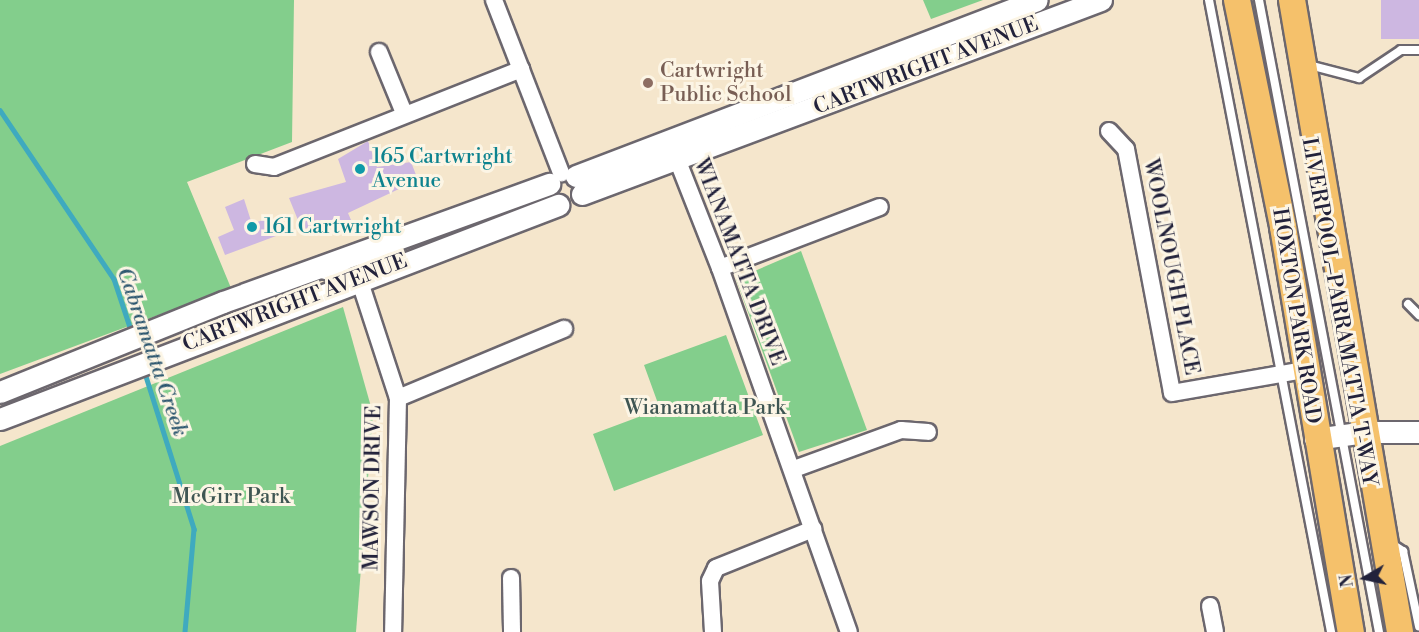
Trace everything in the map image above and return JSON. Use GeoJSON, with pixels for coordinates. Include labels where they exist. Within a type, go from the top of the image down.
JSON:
{"type":"FeatureCollection","features":[{"type":"Feature","properties":{"kind":"main road","name":"HOXTON PARK ROAD"},"geometry":{"type":"LineString","coordinates":[[1237,0],[1283,227],[1293,371],[1315,439],[1351,632]]}},
{"type":"Feature","properties":{"kind":"main road"},"geometry":{"type":"LineString","coordinates":[[1292,0],[1306,63],[1354,433],[1384,538],[1400,632]]}},
{"type":"Feature","properties":{"kind":"street"},"geometry":{"type":"LineString","coordinates":[[494,0],[567,182]]}},
{"type":"Feature","properties":{"kind":"street"},"geometry":{"type":"LineString","coordinates":[[1033,0],[1039,23]]}},
{"type":"Feature","properties":{"kind":"street","name":"CARTWRIGHT AVENUE"},"geometry":{"type":"LineString","coordinates":[[0,392],[60,364],[223,302],[381,243],[567,182],[629,155],[1033,0]]}},
{"type":"Feature","properties":{"kind":"street","name":"CARTWRIGHT AVENUE"},"geometry":{"type":"LineString","coordinates":[[567,182],[677,159],[1101,0]]}},
{"type":"Feature","properties":{"kind":"street"},"geometry":{"type":"LineString","coordinates":[[379,52],[404,113]]}},
{"type":"Feature","properties":{"kind":"street"},"geometry":{"type":"LineString","coordinates":[[255,164],[274,167],[404,113],[521,69]]}},
{"type":"Feature","properties":{"kind":"street","name":"WOOLNOUGH PLACE"},"geometry":{"type":"LineString","coordinates":[[1108,131],[1126,149],[1172,393],[1293,371]]}},
{"type":"Feature","properties":{"kind":"street","name":"WIANAMATTA DRIVE"},"geometry":{"type":"LineString","coordinates":[[629,155],[666,152],[677,159],[794,469],[849,632]]}},
{"type":"Feature","properties":{"kind":"street","name":"CARTWRIGHT AVENUE"},"geometry":{"type":"LineString","coordinates":[[0,419],[359,279],[558,205],[573,205],[567,182]]}},
{"type":"Feature","properties":{"kind":"street"},"geometry":{"type":"LineString","coordinates":[[720,268],[880,207]]}},
{"type":"Feature","properties":{"kind":"street"},"geometry":{"type":"LineString","coordinates":[[315,269],[359,279],[381,243]]}},
{"type":"Feature","properties":{"kind":"street","name":"MAWSON DRIVE"},"geometry":{"type":"LineString","coordinates":[[359,279],[398,398],[393,632]]}},
{"type":"Feature","properties":{"kind":"street"},"geometry":{"type":"LineString","coordinates":[[398,398],[564,329]]}},
{"type":"Feature","properties":{"kind":"street"},"geometry":{"type":"LineString","coordinates":[[794,469],[901,430],[928,432]]}},
{"type":"Feature","properties":{"kind":"street"},"geometry":{"type":"LineString","coordinates":[[1315,439],[1354,433],[1419,432]]}},
{"type":"Feature","properties":{"kind":"street"},"geometry":{"type":"LineString","coordinates":[[713,632],[710,581],[716,568],[813,528]]}},
{"type":"Feature","properties":{"kind":"street"},"geometry":{"type":"LineString","coordinates":[[511,578],[512,632]]}},
{"type":"Feature","properties":{"kind":"street"},"geometry":{"type":"LineString","coordinates":[[1210,606],[1215,632]]}},
{"type":"Feature","properties":{"kind":"lane"},"geometry":{"type":"LineString","coordinates":[[1209,0],[1293,371],[1331,632]]}},
{"type":"Feature","properties":{"kind":"lane","name":"LIVERPOOL–PARRAMATTA T-WAY"},"geometry":{"type":"LineString","coordinates":[[1259,0],[1354,433],[1379,632]]}},
{"type":"Feature","properties":{"kind":"lane"},"geometry":{"type":"LineString","coordinates":[[1306,63],[1359,78],[1401,50],[1419,50]]}},
{"type":"Feature","properties":{"kind":"lane"},"geometry":{"type":"LineString","coordinates":[[1408,304],[1419,315]]}},
{"type":"Feature","properties":{"kind":"lane"},"geometry":{"type":"LineString","coordinates":[[1384,538],[1403,550],[1419,626]]}},
{"type":"Feature","properties":{"kind":"green space"},"geometry":{"type":"Polygon","coordinates":[[[0,0],[294,0],[292,142],[187,182],[231,288],[0,374],[0,0]]]}},
{"type":"Feature","properties":{"kind":"green space"},"geometry":{"type":"Polygon","coordinates":[[[923,0],[983,0],[931,19],[923,0]]]}},
{"type":"Feature","properties":{"kind":"green space"},"geometry":{"type":"Polygon","coordinates":[[[801,251],[867,430],[799,452],[736,279],[801,251]]]}},
{"type":"Feature","properties":{"kind":"green space","name":"McGirr Park"},"geometry":{"type":"Polygon","coordinates":[[[343,307],[373,414],[356,632],[0,632],[0,446],[343,307]]]}},
{"type":"Feature","properties":{"kind":"green space","name":"Wianamatta Park"},"geometry":{"type":"Polygon","coordinates":[[[726,335],[763,435],[614,491],[593,434],[660,409],[644,365],[726,335]]]}},
{"type":"Feature","properties":{"kind":"building"},"geometry":{"type":"Polygon","coordinates":[[[1381,0],[1419,0],[1419,39],[1381,39],[1381,0]]]}},
{"type":"Feature","properties":{"kind":"building"},"geometry":{"type":"Polygon","coordinates":[[[368,141],[377,167],[411,162],[418,180],[348,213],[351,220],[318,233],[315,225],[302,230],[289,198],[346,182],[338,159],[368,141]]]}},
{"type":"Feature","properties":{"kind":"building","name":"161 Cartwright"},"geometry":{"type":"Polygon","coordinates":[[[244,199],[252,224],[268,218],[276,236],[225,255],[218,237],[234,230],[225,207],[244,199]]]}},
{"type":"Feature","properties":{"kind":"waterway","name":"Cabramatta Creek"},"geometry":{"type":"LineString","coordinates":[[0,110],[114,279],[132,333]]}},
{"type":"Feature","properties":{"kind":"waterway","name":"Cabramatta Creek"},"geometry":{"type":"LineString","coordinates":[[144,370],[194,529],[185,632]]}},
{"type":"Feature","properties":{"kind":"place","name":"Cartwright Public School"},"geometry":{"type":"Point","coordinates":[648,83]}},
{"type":"Feature","properties":{"kind":"place","name":"165 Cartwright Avenue"},"geometry":{"type":"Point","coordinates":[360,169]}},
{"type":"Feature","properties":{"kind":"place","name":"161 Cartwright"},"geometry":{"type":"Point","coordinates":[252,227]}}]}
